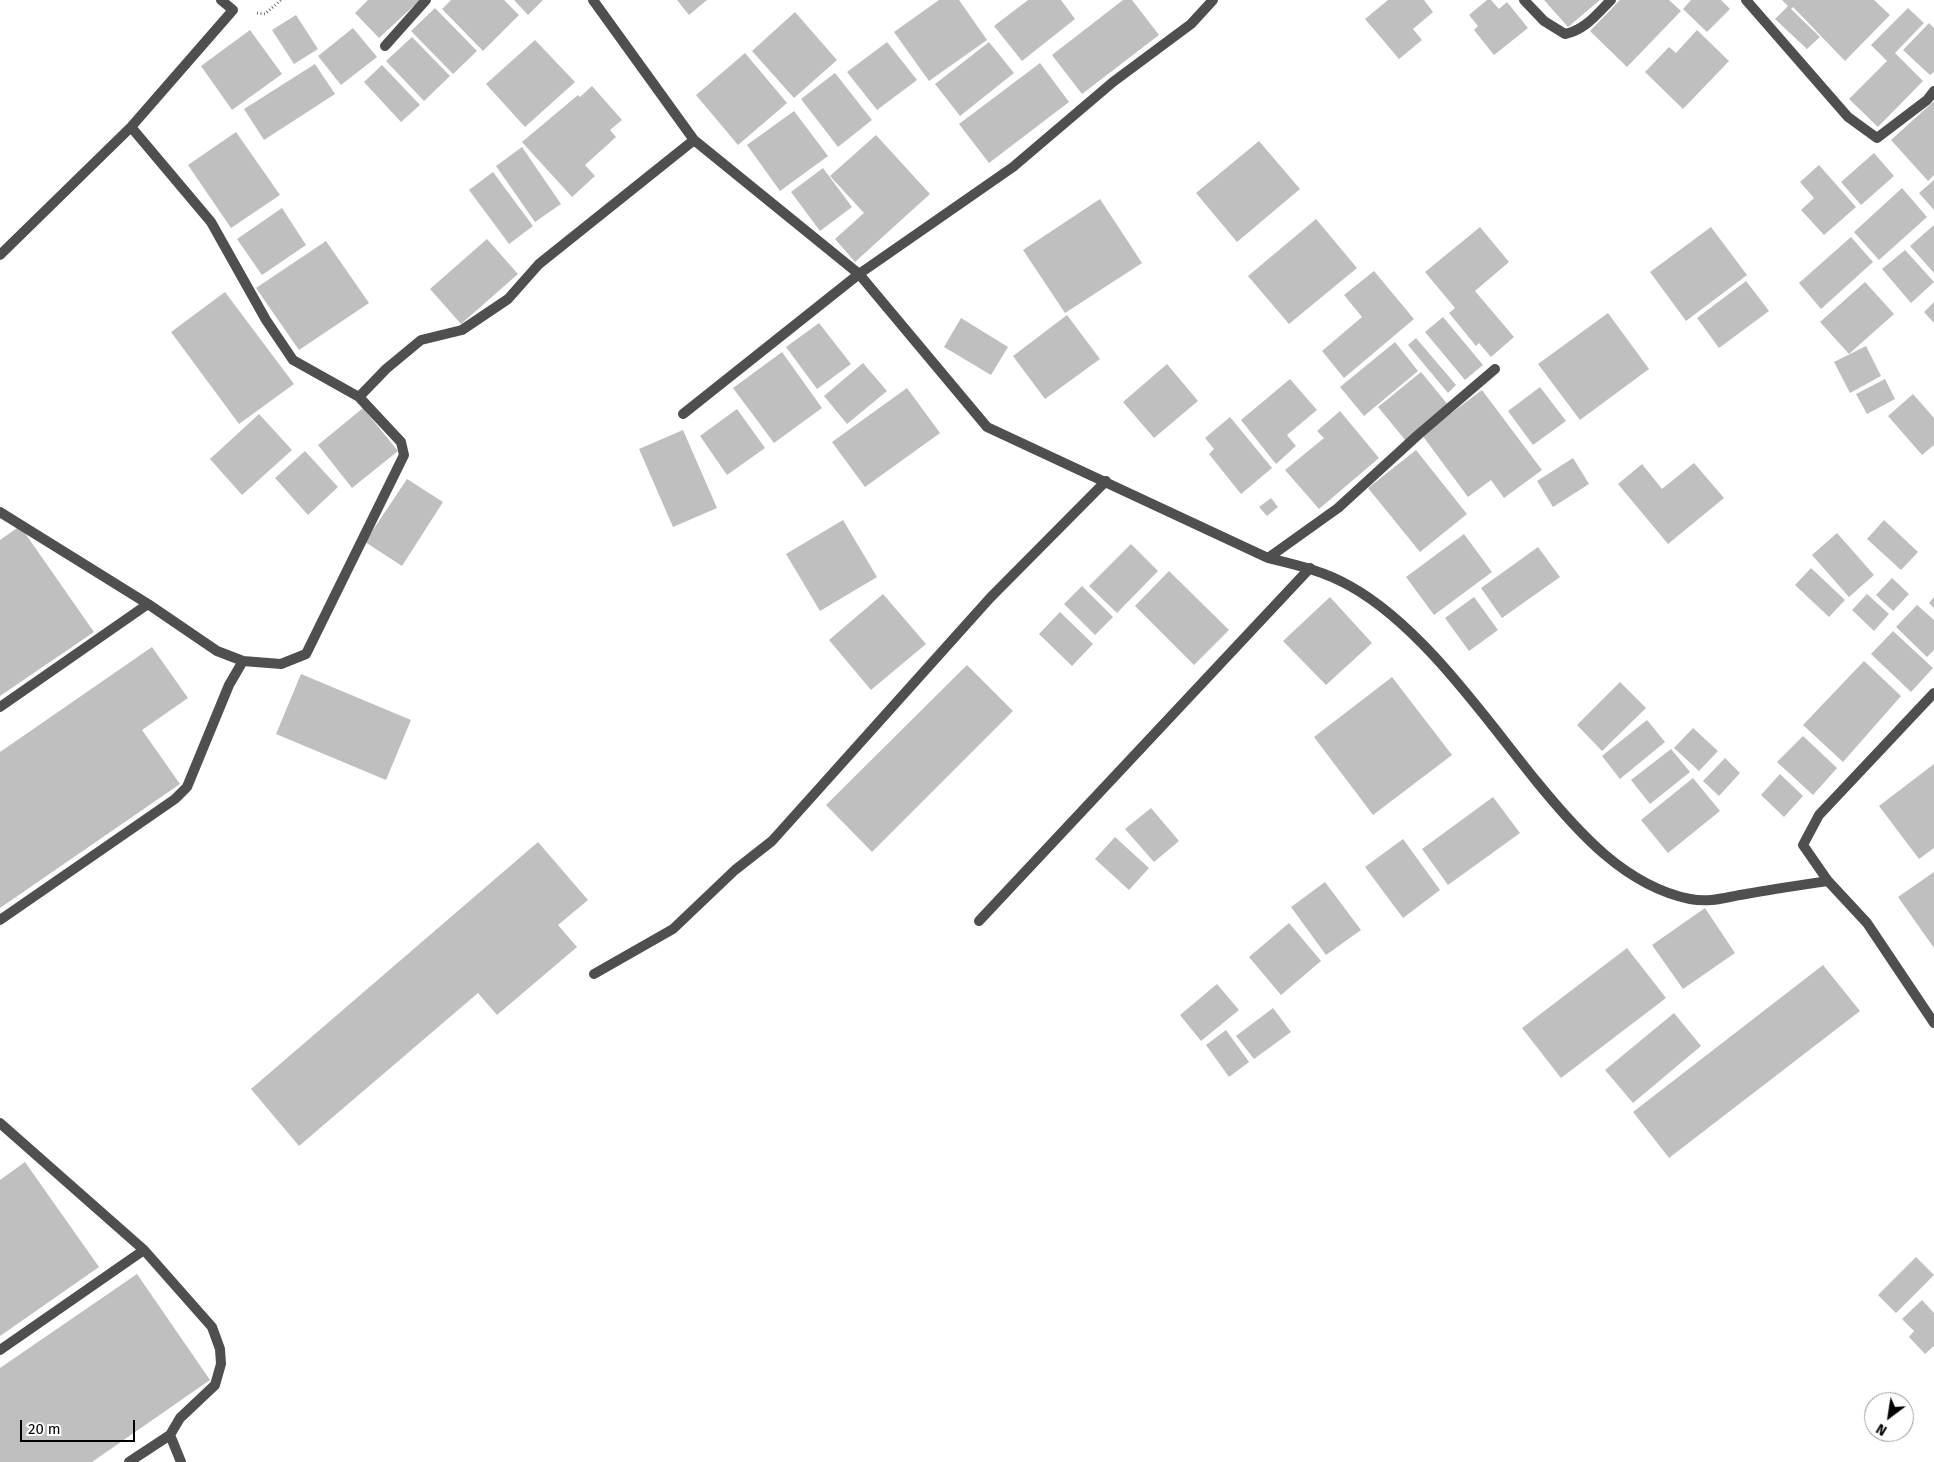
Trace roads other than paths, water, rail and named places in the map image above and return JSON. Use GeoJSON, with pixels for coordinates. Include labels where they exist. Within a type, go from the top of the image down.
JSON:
{"type":"FeatureCollection","features":[{"type":"Feature","properties":{"kind":"street"},"geometry":{"type":"LineString","coordinates":[[0,255],[131,126],[233,10],[221,0]]}},
{"type":"Feature","properties":{"kind":"street"},"geometry":{"type":"LineString","coordinates":[[385,46],[426,0]]}},
{"type":"Feature","properties":{"kind":"street"},"geometry":{"type":"LineString","coordinates":[[593,0],[694,140],[859,274],[987,427],[1268,558],[1310,568],[1351,586],[1390,614],[1426,646],[1576,829],[1621,867],[1661,890],[1690,899],[1715,902],[1743,894],[1828,881]]}},
{"type":"Feature","properties":{"kind":"street"},"geometry":{"type":"LineString","coordinates":[[683,414],[859,274],[1012,167],[1112,82],[1191,24],[1213,0]]}},
{"type":"Feature","properties":{"kind":"street"},"geometry":{"type":"LineString","coordinates":[[1524,0],[1544,21],[1565,34],[1577,32],[1611,0]]}},
{"type":"Feature","properties":{"kind":"street"},"geometry":{"type":"LineString","coordinates":[[1746,0],[1848,117],[1877,138],[1927,100],[1934,91]]}},
{"type":"Feature","properties":{"kind":"street"},"geometry":{"type":"LineString","coordinates":[[0,512],[148,604],[218,651],[243,661],[280,664],[306,654],[404,455],[401,442],[359,397],[293,360],[266,320],[211,222],[131,126]]}},
{"type":"Feature","properties":{"kind":"street"},"geometry":{"type":"LineString","coordinates":[[359,397],[386,369],[421,340],[462,330],[508,299],[539,264],[694,140]]}},
{"type":"Feature","properties":{"kind":"street"},"geometry":{"type":"LineString","coordinates":[[1268,558],[1338,508],[1419,434],[1495,369]]}},
{"type":"Feature","properties":{"kind":"street"},"geometry":{"type":"LineString","coordinates":[[594,974],[673,929],[736,870],[772,841],[990,598],[1106,481]]}},
{"type":"Feature","properties":{"kind":"street"},"geometry":{"type":"LineString","coordinates":[[979,921],[1310,568]]}},
{"type":"Feature","properties":{"kind":"street"},"geometry":{"type":"LineString","coordinates":[[0,706],[148,604]]}},
{"type":"Feature","properties":{"kind":"street"},"geometry":{"type":"LineString","coordinates":[[0,920],[176,799],[187,786],[229,685],[243,661]]}},
{"type":"Feature","properties":{"kind":"street"},"geometry":{"type":"LineString","coordinates":[[1934,694],[1819,815],[1809,830],[1803,845],[1828,881],[1867,922],[1934,1023]]}},
{"type":"Feature","properties":{"kind":"street"},"geometry":{"type":"LineString","coordinates":[[1,1127],[144,1250],[212,1327],[220,1349],[221,1364],[215,1385],[180,1418],[170,1435],[129,1462]]}},
{"type":"Feature","properties":{"kind":"street"},"geometry":{"type":"LineString","coordinates":[[0,1350],[144,1250]]}},
{"type":"Feature","properties":{"kind":"street"},"geometry":{"type":"LineString","coordinates":[[170,1435],[181,1462]]}}]}
